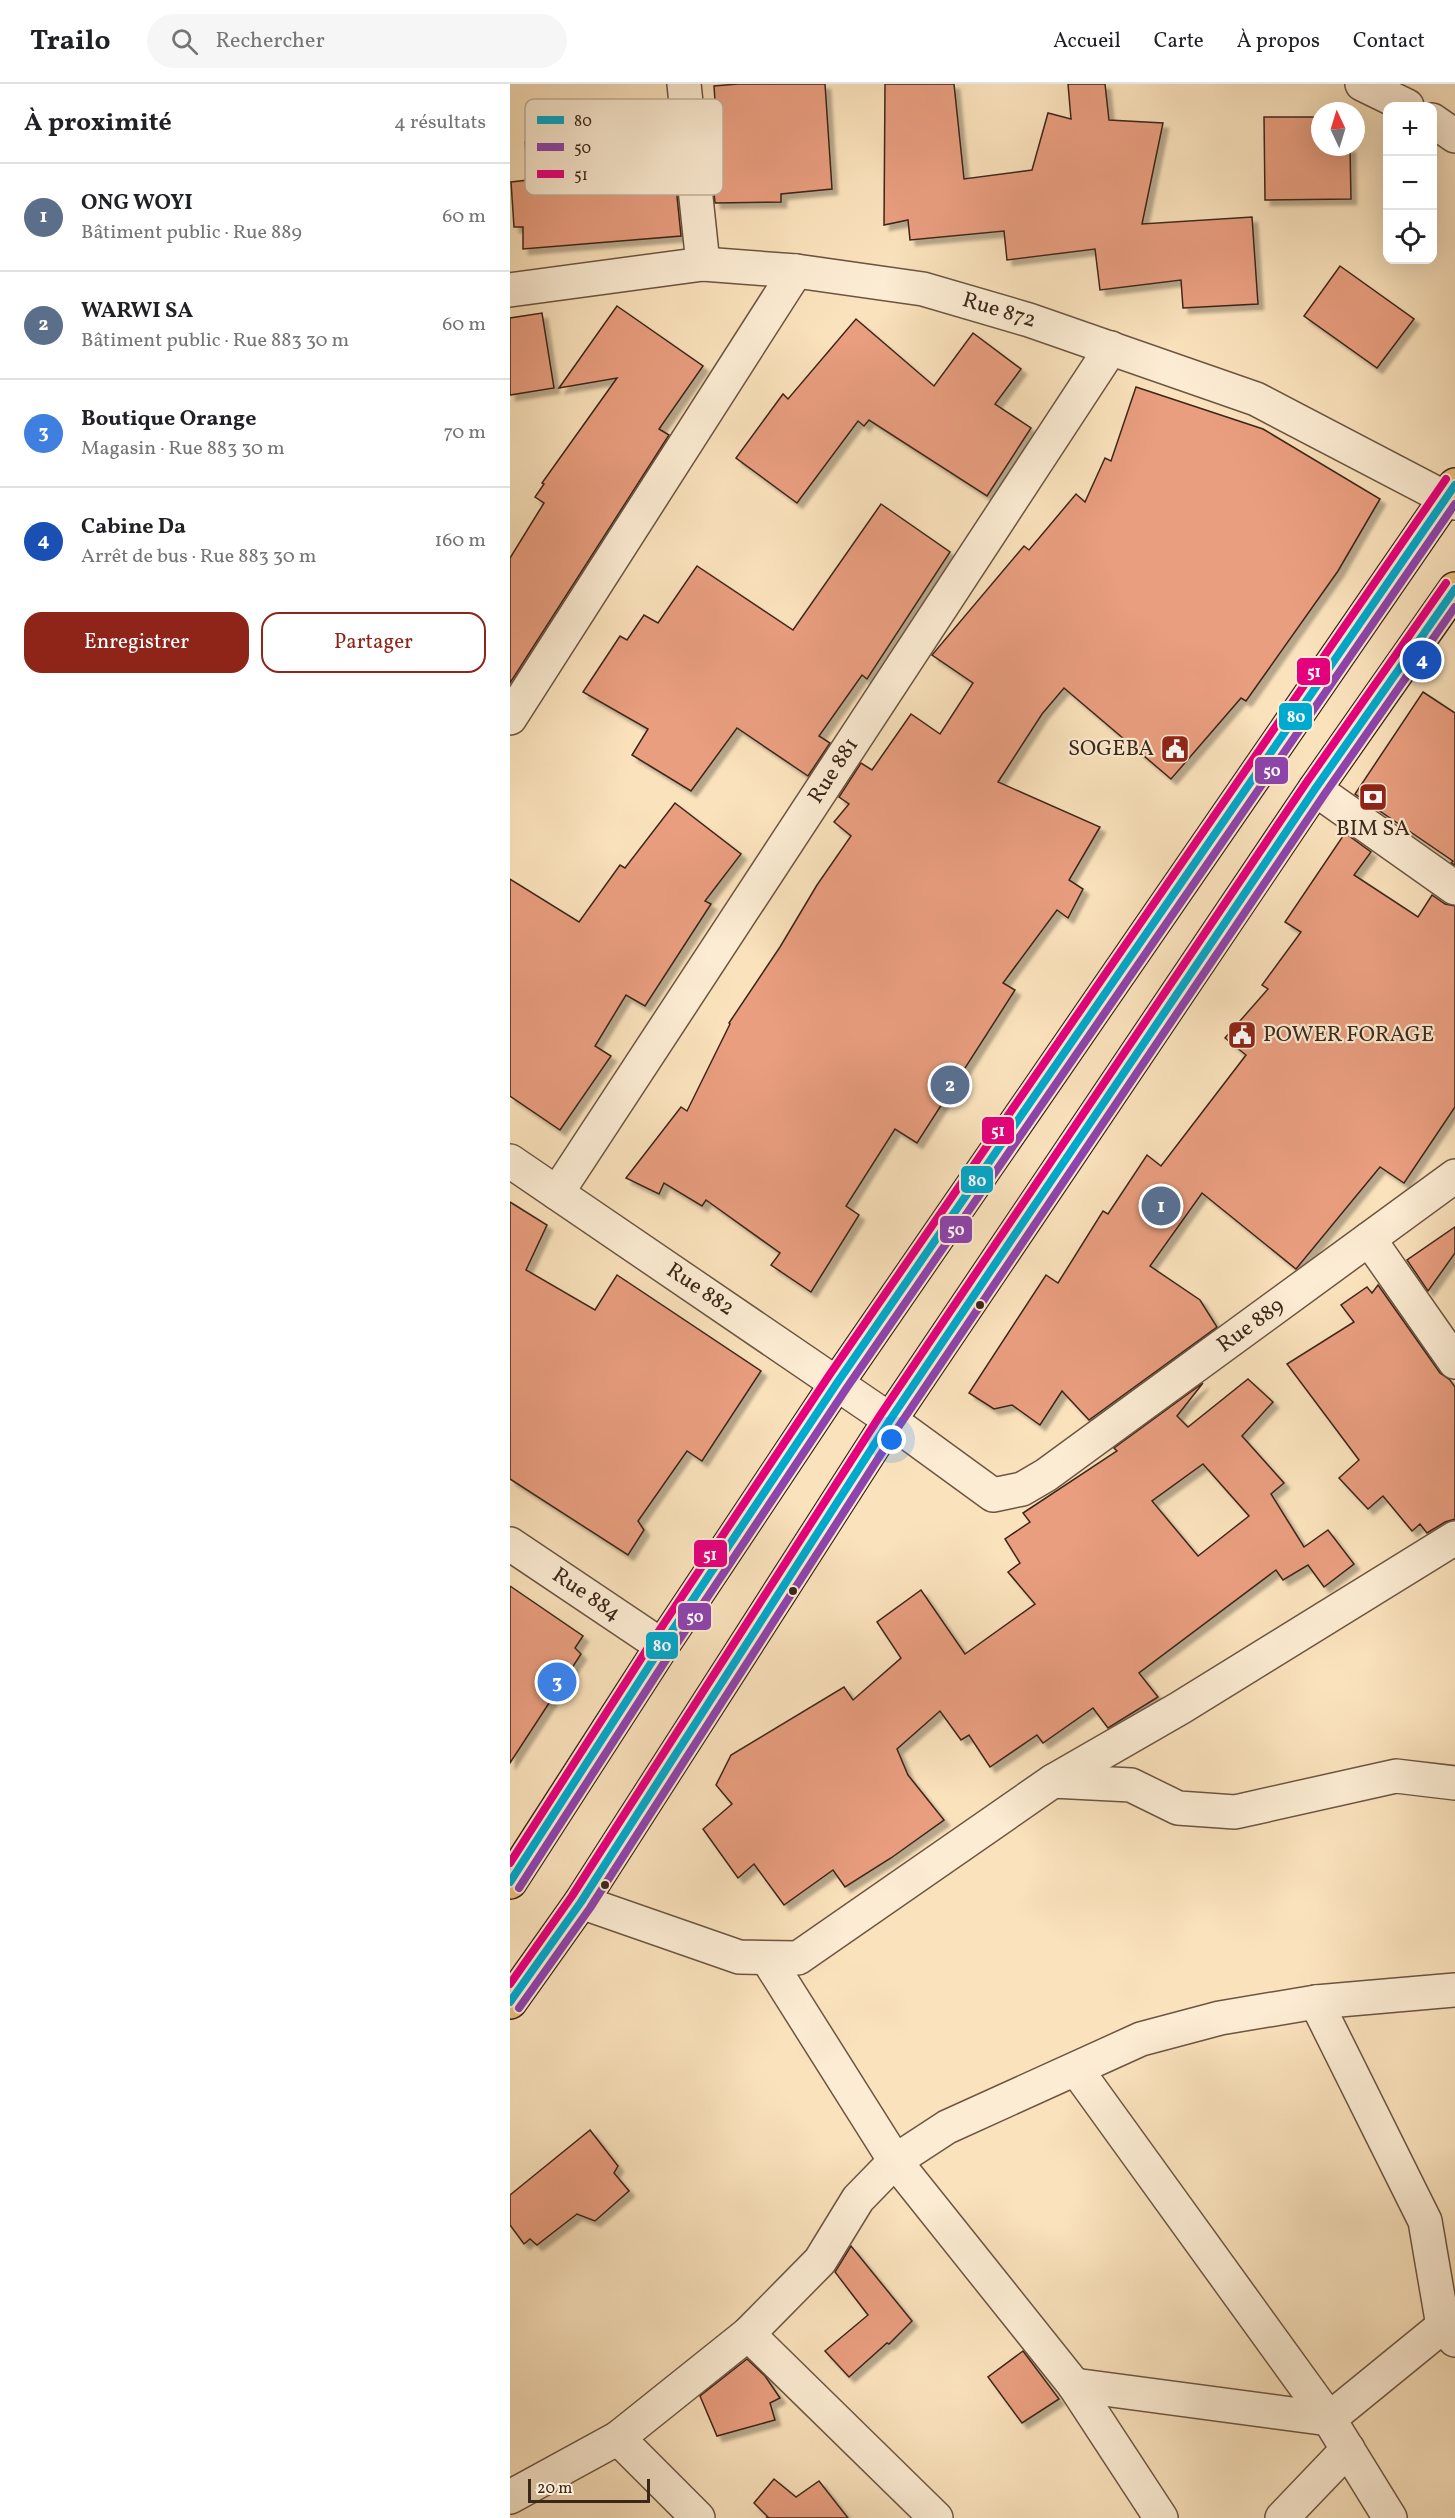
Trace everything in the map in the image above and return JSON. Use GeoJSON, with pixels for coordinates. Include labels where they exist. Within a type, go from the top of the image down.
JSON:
{"type":"FeatureCollection","features":[{"type":"Feature","properties":{"kind":"main road"},"geometry":{"type":"LineString","coordinates":[[510,1882],[519,1847],[662,1646],[837,1383],[1452,495]]}},
{"type":"Feature","properties":{"kind":"main road"},"geometry":{"type":"LineString","coordinates":[[510,2002],[581,1902],[890,1420],[1315,789],[1455,589]]}},
{"type":"Feature","properties":{"kind":"street"},"geometry":{"type":"LineString","coordinates":[[684,84],[686,99]]}},
{"type":"Feature","properties":{"kind":"street"},"geometry":{"type":"LineString","coordinates":[[1362,84],[1399,102]]}},
{"type":"Feature","properties":{"kind":"street"},"geometry":{"type":"LineString","coordinates":[[1437,123],[1455,135]]}},
{"type":"Feature","properties":{"kind":"street"},"geometry":{"type":"LineString","coordinates":[[696,195],[703,264]]}},
{"type":"Feature","properties":{"kind":"street","name":"Rue 872"},"geometry":{"type":"LineString","coordinates":[[510,290],[703,264],[796,271],[923,289],[1029,320],[1256,399],[1452,495]]}},
{"type":"Feature","properties":{"kind":"street"},"geometry":{"type":"LineString","coordinates":[[510,718],[796,271]]}},
{"type":"Feature","properties":{"kind":"street","name":"Rue 881"},"geometry":{"type":"LineString","coordinates":[[557,1193],[1111,348]]}},
{"type":"Feature","properties":{"kind":"street"},"geometry":{"type":"LineString","coordinates":[[1315,789],[1455,888]]}},
{"type":"Feature","properties":{"kind":"street","name":"Rue 882"},"geometry":{"type":"LineString","coordinates":[[510,1161],[890,1420]]}},
{"type":"Feature","properties":{"kind":"street","name":"Rue 889"},"geometry":{"type":"LineString","coordinates":[[890,1420],[993,1495],[1022,1489],[1046,1475],[1455,1176]]}},
{"type":"Feature","properties":{"kind":"street"},"geometry":{"type":"LineString","coordinates":[[1369,1239],[1455,1362]]}},
{"type":"Feature","properties":{"kind":"street"},"geometry":{"type":"LineString","coordinates":[[581,1902],[739,1957],[798,1958],[1053,1781],[1180,1708],[1455,1538]]}},
{"type":"Feature","properties":{"kind":"street","name":"Rue 884"},"geometry":{"type":"LineString","coordinates":[[510,1544],[662,1646]]}},
{"type":"Feature","properties":{"kind":"street"},"geometry":{"type":"LineString","coordinates":[[1053,1781],[1131,1785],[1178,1808],[1235,1812],[1396,1776],[1455,1783]]}},
{"type":"Feature","properties":{"kind":"street"},"geometry":{"type":"LineString","coordinates":[[767,1958],[895,2161],[1074,2385],[1161,2518]]}},
{"type":"Feature","properties":{"kind":"street"},"geometry":{"type":"LineString","coordinates":[[510,2497],[618,2438],[748,2334],[820,2261],[858,2199],[895,2161],[947,2127],[1141,2039],[1220,2018],[1316,2002],[1455,1990]]}},
{"type":"Feature","properties":{"kind":"street"},"geometry":{"type":"LineString","coordinates":[[1074,2385],[1329,2419],[1449,2333],[1443,2255],[1316,2002]]}},
{"type":"Feature","properties":{"kind":"street"},"geometry":{"type":"LineString","coordinates":[[1076,2069],[1329,2419],[1390,2518]]}},
{"type":"Feature","properties":{"kind":"street"},"geometry":{"type":"LineString","coordinates":[[748,2334],[936,2518]]}},
{"type":"Feature","properties":{"kind":"street"},"geometry":{"type":"LineString","coordinates":[[618,2438],[698,2518]]}},
{"type":"Feature","properties":{"kind":"street"},"geometry":{"type":"LineString","coordinates":[[1282,2518],[1348,2449]]}},
{"type":"Feature","properties":{"kind":"building"},"geometry":{"type":"Polygon","coordinates":[[[825,84],[832,189],[781,194],[781,202],[715,203],[714,195],[723,195],[723,99],[715,99],[714,86],[825,84]]]}},
{"type":"Feature","properties":{"kind":"building"},"geometry":{"type":"Polygon","coordinates":[[[885,84],[954,84],[964,179],[1032,170],[1048,113],[1071,119],[1068,84],[1105,84],[1109,120],[1163,123],[1142,224],[1252,217],[1258,304],[1183,308],[1181,280],[1100,290],[1095,249],[1007,260],[1004,231],[910,240],[908,220],[884,225],[885,84]]]}},
{"type":"Feature","properties":{"kind":"building"},"geometry":{"type":"Polygon","coordinates":[[[1264,117],[1311,117],[1311,156],[1350,156],[1351,199],[1265,200],[1264,117]]]}},
{"type":"Feature","properties":{"kind":"building"},"geometry":{"type":"Polygon","coordinates":[[[525,180],[525,195],[677,195],[681,236],[523,249],[523,227],[514,227],[511,182],[525,180]]]}},
{"type":"Feature","properties":{"kind":"building"},"geometry":{"type":"Polygon","coordinates":[[[1340,266],[1414,319],[1377,368],[1304,316],[1340,266]]]}},
{"type":"Feature","properties":{"kind":"building"},"geometry":{"type":"Polygon","coordinates":[[[617,306],[703,366],[659,429],[669,435],[510,683],[510,558],[544,503],[535,497],[544,484],[542,483],[617,378],[559,388],[617,306]]]}},
{"type":"Feature","properties":{"kind":"building"},"geometry":{"type":"Polygon","coordinates":[[[542,313],[554,388],[510,395],[510,318],[542,313]]]}},
{"type":"Feature","properties":{"kind":"building"},"geometry":{"type":"Polygon","coordinates":[[[856,319],[934,386],[973,333],[1021,369],[995,404],[1031,428],[987,496],[869,420],[864,426],[858,421],[797,503],[736,458],[783,394],[788,399],[856,319]]]}},
{"type":"Feature","properties":{"kind":"building"},"geometry":{"type":"Polygon","coordinates":[[[1136,387],[1263,429],[1380,499],[1338,571],[1246,701],[1241,698],[1171,779],[1064,688],[1042,714],[998,782],[1100,827],[1069,880],[1083,889],[1068,918],[1057,910],[1003,983],[1015,990],[917,1143],[895,1129],[846,1206],[859,1215],[811,1292],[771,1265],[780,1253],[706,1200],[702,1206],[664,1183],[659,1194],[626,1178],[681,1107],[687,1111],[729,1023],[851,836],[834,822],[849,804],[839,797],[861,763],[872,770],[911,714],[940,734],[973,683],[932,655],[1024,546],[1029,550],[1076,494],[1085,502],[1105,458],[1111,461],[1136,387]]]}},
{"type":"Feature","properties":{"kind":"building"},"geometry":{"type":"Polygon","coordinates":[[[881,504],[950,552],[867,679],[862,675],[819,736],[830,743],[808,776],[737,728],[691,791],[632,755],[648,729],[583,692],[620,636],[627,640],[644,615],[658,623],[697,566],[793,630],[881,504]]]}},
{"type":"Feature","properties":{"kind":"building"},"geometry":{"type":"Polygon","coordinates":[[[1423,692],[1455,713],[1455,865],[1451,863],[1453,861],[1355,794],[1423,692]]]}},
{"type":"Feature","properties":{"kind":"building"},"geometry":{"type":"Polygon","coordinates":[[[675,803],[741,854],[705,901],[711,904],[645,1006],[626,995],[595,1046],[611,1056],[560,1130],[510,1096],[510,879],[579,922],[620,865],[625,868],[675,803]]]}},
{"type":"Feature","properties":{"kind":"building"},"geometry":{"type":"Polygon","coordinates":[[[1345,833],[1371,852],[1354,875],[1418,917],[1432,895],[1445,904],[1455,906],[1455,1107],[1404,1183],[1380,1167],[1296,1269],[1202,1193],[1150,1266],[1200,1300],[1217,1327],[1089,1420],[1062,1391],[1040,1425],[1012,1405],[994,1409],[969,1393],[1046,1275],[1058,1283],[1103,1211],[1108,1214],[1147,1155],[1161,1166],[1246,1055],[1225,1038],[1268,989],[1262,985],[1301,932],[1285,922],[1345,833]]]}},
{"type":"Feature","properties":{"kind":"building"},"geometry":{"type":"Polygon","coordinates":[[[510,1202],[547,1225],[526,1270],[595,1310],[617,1275],[761,1371],[702,1461],[687,1451],[638,1521],[644,1530],[628,1555],[510,1479],[510,1202]]]}},
{"type":"Feature","properties":{"kind":"building"},"geometry":{"type":"Polygon","coordinates":[[[1455,1227],[1455,1253],[1428,1291],[1407,1260],[1455,1227]]]}},
{"type":"Feature","properties":{"kind":"building"},"geometry":{"type":"Polygon","coordinates":[[[1378,1285],[1440,1373],[1455,1387],[1455,1519],[1427,1533],[1420,1524],[1412,1531],[1383,1496],[1368,1509],[1339,1478],[1359,1460],[1287,1364],[1354,1322],[1341,1305],[1367,1287],[1372,1293],[1378,1285]]]}},
{"type":"Feature","properties":{"kind":"building"},"geometry":{"type":"Polygon","coordinates":[[[1248,1379],[1273,1402],[1242,1436],[1284,1483],[1271,1494],[1304,1547],[1328,1530],[1354,1564],[1324,1587],[1308,1565],[1283,1580],[1276,1570],[1139,1673],[1158,1697],[1108,1728],[1093,1708],[1043,1743],[1037,1735],[990,1767],[969,1735],[961,1740],[940,1711],[897,1749],[908,1775],[944,1820],[845,1887],[833,1870],[784,1905],[754,1864],[738,1878],[703,1829],[732,1804],[716,1785],[731,1755],[844,1687],[853,1700],[901,1658],[877,1622],[921,1590],[965,1654],[1035,1604],[1008,1572],[1020,1563],[1005,1539],[1030,1522],[1023,1513],[1117,1451],[1114,1448],[1203,1383],[1177,1416],[1188,1427],[1248,1379]],[[1203,1464],[1152,1501],[1198,1556],[1249,1516],[1203,1464]]]}},
{"type":"Feature","properties":{"kind":"building"},"geometry":{"type":"Polygon","coordinates":[[[510,1586],[583,1636],[575,1648],[581,1654],[510,1763],[510,1586]]]}},
{"type":"Feature","properties":{"kind":"building"},"geometry":{"type":"Polygon","coordinates":[[[590,2130],[618,2166],[614,2173],[629,2191],[595,2221],[577,2214],[537,2245],[530,2239],[524,2244],[510,2225],[510,2195],[590,2130]]]}},
{"type":"Feature","properties":{"kind":"building"},"geometry":{"type":"Polygon","coordinates":[[[851,2246],[912,2321],[889,2344],[887,2343],[849,2377],[825,2351],[868,2315],[835,2272],[851,2246]]]}},
{"type":"Feature","properties":{"kind":"building"},"geometry":{"type":"Polygon","coordinates":[[[1023,2351],[1059,2399],[1022,2423],[988,2377],[1023,2351]]]}},
{"type":"Feature","properties":{"kind":"building"},"geometry":{"type":"Polygon","coordinates":[[[747,2359],[765,2376],[780,2398],[770,2403],[775,2420],[717,2436],[700,2396],[747,2359]]]}},
{"type":"Feature","properties":{"kind":"building"},"geometry":{"type":"Polygon","coordinates":[[[774,2479],[796,2497],[819,2481],[848,2518],[766,2518],[768,2517],[754,2503],[774,2479]]]}},
{"type":"Feature","properties":{"kind":"transit line","name":"51"},"geometry":{"type":"LineString","coordinates":[[510,1863],[653,1640],[828,1377],[1446,479]]}},
{"type":"Feature","properties":{"kind":"transit line","name":"80"},"geometry":{"type":"LineString","coordinates":[[510,1882],[662,1646],[837,1383],[1455,485]]}},
{"type":"Feature","properties":{"kind":"transit line","name":"50"},"geometry":{"type":"LineString","coordinates":[[519,1888],[671,1652],[846,1389],[1455,504]]}},
{"type":"Feature","properties":{"kind":"transit line","name":"51"},"geometry":{"type":"LineString","coordinates":[[510,1984],[572,1896],[881,1414],[1306,783],[1446,583]]}},
{"type":"Feature","properties":{"kind":"transit line","name":"80"},"geometry":{"type":"LineString","coordinates":[[510,2002],[581,1902],[890,1420],[1315,789],[1455,589]]}},
{"type":"Feature","properties":{"kind":"transit line","name":"50"},"geometry":{"type":"LineString","coordinates":[[519,2008],[590,1908],[899,1426],[1324,795],[1455,607]]}},
{"type":"Feature","properties":{"kind":"place","name":"Cabine Da"},"geometry":{"type":"Point","coordinates":[1422,660]}},
{"type":"Feature","properties":{"kind":"place","name":"SOGEBA"},"geometry":{"type":"Point","coordinates":[1175,749]}},
{"type":"Feature","properties":{"kind":"place","name":"BIM SA"},"geometry":{"type":"Point","coordinates":[1373,797]}},
{"type":"Feature","properties":{"kind":"place","name":"POWER FORAGE"},"geometry":{"type":"Point","coordinates":[1242,1035]}},
{"type":"Feature","properties":{"kind":"place","name":"WARWI SA"},"geometry":{"type":"Point","coordinates":[950,1085]}},
{"type":"Feature","properties":{"kind":"place","name":"ONG WOYI"},"geometry":{"type":"Point","coordinates":[1161,1206]}},
{"type":"Feature","properties":{"kind":"place","name":"Boutique Orange"},"geometry":{"type":"Point","coordinates":[557,1682]}}]}
